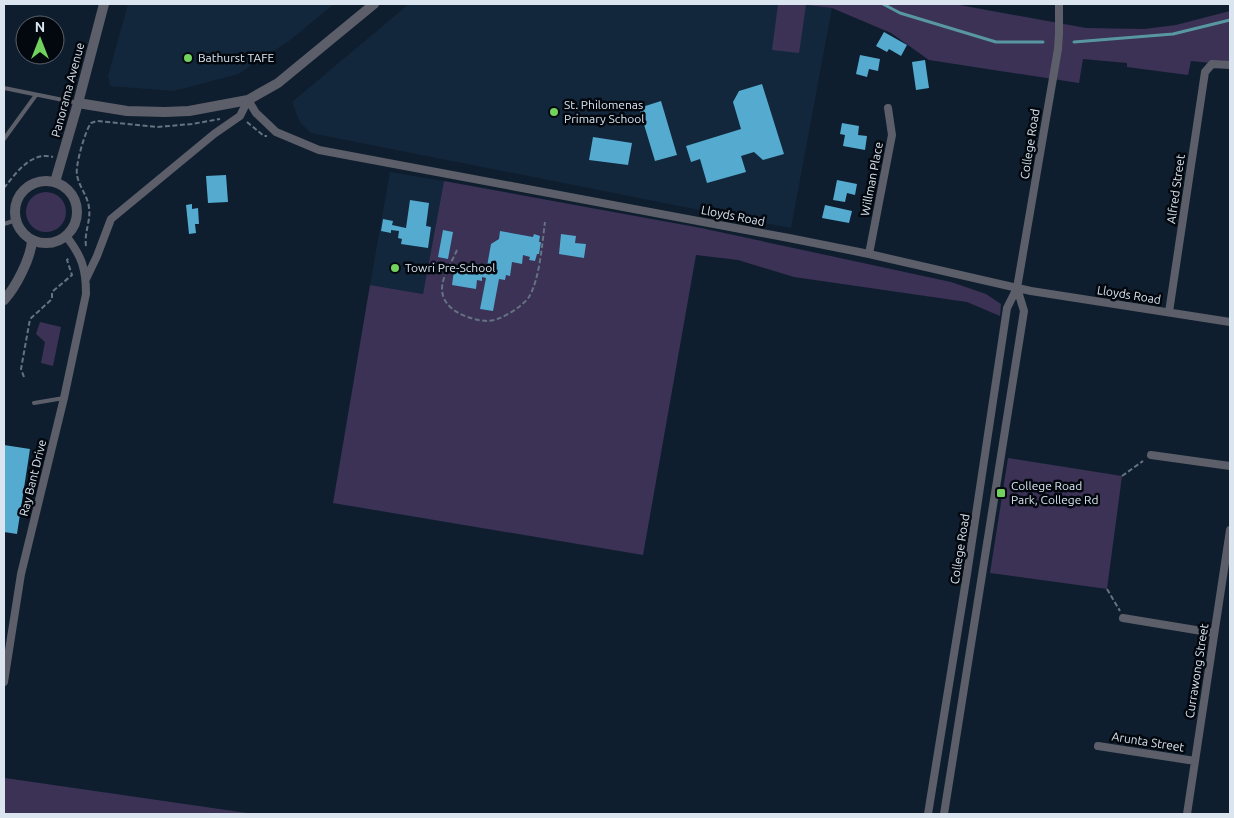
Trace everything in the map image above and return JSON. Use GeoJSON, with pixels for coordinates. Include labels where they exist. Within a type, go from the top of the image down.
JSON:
{"type":"FeatureCollection","features":[{"type":"Feature","properties":{"kind":"street","name":"Panorama Avenue"},"geometry":{"type":"LineString","coordinates":[[55,182],[104,4]]}},
{"type":"Feature","properties":{"kind":"street"},"geometry":{"type":"LineString","coordinates":[[78,103],[127,111],[165,112],[189,111],[248,100],[278,82],[374,4]]}},
{"type":"Feature","properties":{"kind":"street","name":"College Road"},"geometry":{"type":"LineString","coordinates":[[928,814],[966,584],[1007,308],[1018,288],[1058,49],[1059,4]]}},
{"type":"Feature","properties":{"kind":"street","name":"Alfred Street"},"geometry":{"type":"LineString","coordinates":[[1170,312],[1206,68],[1212,64],[1230,65]]}},
{"type":"Feature","properties":{"kind":"street","name":"Ray Bant Drive"},"geometry":{"type":"LineString","coordinates":[[86,279],[97,256],[110,219],[214,134],[240,116],[248,100]]}},
{"type":"Feature","properties":{"kind":"street","name":"Lloyds Road"},"geometry":{"type":"LineString","coordinates":[[248,100],[256,112],[276,132],[319,150],[869,254],[1018,288],[1230,322]]}},
{"type":"Feature","properties":{"kind":"street","name":"Willman Place"},"geometry":{"type":"LineString","coordinates":[[869,254],[892,135],[888,108]]}},
{"type":"Feature","properties":{"kind":"street"},"geometry":{"type":"LineString","coordinates":[[36,182],[55,182],[64,186],[71,192],[76,201],[78,210],[77,220],[73,229],[59,241],[41,243],[32,240],[25,235],[16,220],[15,211],[21,193],[36,182]]}},
{"type":"Feature","properties":{"kind":"street","name":"Ray Bant Drive"},"geometry":{"type":"LineString","coordinates":[[4,682],[20,574],[84,310],[86,279],[79,251],[66,236]]}},
{"type":"Feature","properties":{"kind":"street"},"geometry":{"type":"LineString","coordinates":[[4,300],[14,287],[31,250],[32,240]]}},
{"type":"Feature","properties":{"kind":"street","name":"College Road"},"geometry":{"type":"LineString","coordinates":[[944,814],[1024,310],[1018,288]]}},
{"type":"Feature","properties":{"kind":"street"},"geometry":{"type":"LineString","coordinates":[[1152,455],[1230,466]]}},
{"type":"Feature","properties":{"kind":"street","name":"Currawong Street"},"geometry":{"type":"LineString","coordinates":[[1187,814],[1230,530]]}},
{"type":"Feature","properties":{"kind":"street"},"geometry":{"type":"LineString","coordinates":[[1123,618],[1214,633]]}},
{"type":"Feature","properties":{"kind":"street","name":"Arunta Street"},"geometry":{"type":"LineString","coordinates":[[1098,746],[1195,761]]}},
{"type":"Feature","properties":{"kind":"lane"},"geometry":{"type":"LineString","coordinates":[[4,88],[78,103]]}},
{"type":"Feature","properties":{"kind":"lane"},"geometry":{"type":"LineString","coordinates":[[4,139],[36,95]]}},
{"type":"Feature","properties":{"kind":"lane"},"geometry":{"type":"LineString","coordinates":[[4,224],[16,220]]}},
{"type":"Feature","properties":{"kind":"lane"},"geometry":{"type":"LineString","coordinates":[[34,403],[64,398]]}},
{"type":"Feature","properties":{"kind":"path"},"geometry":{"type":"LineString","coordinates":[[86,246],[85,236],[90,210],[88,200],[76,174],[85,131],[91,123],[96,121],[158,127],[236,118],[246,121],[264,136]]}},
{"type":"Feature","properties":{"kind":"path"},"geometry":{"type":"LineString","coordinates":[[4,188],[21,168],[31,160],[43,155],[49,156]]}},
{"type":"Feature","properties":{"kind":"path"},"geometry":{"type":"LineString","coordinates":[[457,250],[444,276],[442,290],[447,304],[463,316],[489,321],[514,312],[529,297],[538,270],[545,222]]}},
{"type":"Feature","properties":{"kind":"path"},"geometry":{"type":"LineString","coordinates":[[24,377],[21,369],[30,319],[52,299],[52,292],[72,275],[67,260],[72,255]]}},
{"type":"Feature","properties":{"kind":"path"},"geometry":{"type":"LineString","coordinates":[[1122,476],[1152,455]]}},
{"type":"Feature","properties":{"kind":"path"},"geometry":{"type":"LineString","coordinates":[[1107,589],[1123,618]]}},
{"type":"Feature","properties":{"kind":"shaded area","name":"Bathurst TAFE"},"geometry":{"type":"Polygon","coordinates":[[[128,4],[334,4],[289,41],[238,74],[174,91],[110,86],[108,76],[128,4]]]}},
{"type":"Feature","properties":{"kind":"shaded area","name":"St. Philomenas Primary School"},"geometry":{"type":"Polygon","coordinates":[[[409,4],[792,4],[832,8],[791,228],[311,133],[300,122],[292,102],[409,4]]]}},
{"type":"Feature","properties":{"kind":"shaded area"},"geometry":{"type":"Polygon","coordinates":[[[778,4],[954,4],[1086,28],[1144,29],[1176,25],[1230,11],[1230,65],[1191,61],[1188,75],[1127,67],[1127,63],[1083,59],[1079,83],[929,60],[891,33],[832,8],[806,5],[799,53],[772,50],[778,4]]]}},
{"type":"Feature","properties":{"kind":"shaded area"},"geometry":{"type":"Polygon","coordinates":[[[390,172],[444,181],[423,294],[370,285],[390,172]]]}},
{"type":"Feature","properties":{"kind":"shaded area"},"geometry":{"type":"Polygon","coordinates":[[[444,181],[701,228],[951,282],[986,294],[1001,304],[1000,316],[967,302],[794,277],[738,260],[696,255],[643,555],[333,503],[370,285],[423,294],[444,181]]]}},
{"type":"Feature","properties":{"kind":"shaded area"},"geometry":{"type":"Polygon","coordinates":[[[50,192],[57,195],[63,201],[66,212],[65,220],[57,229],[50,232],[42,232],[35,229],[27,220],[26,208],[29,201],[38,193],[50,192]]]}},
{"type":"Feature","properties":{"kind":"shaded area"},"geometry":{"type":"Polygon","coordinates":[[[40,322],[61,327],[53,366],[41,363],[45,342],[36,334],[40,322]]]}},
{"type":"Feature","properties":{"kind":"shaded area"},"geometry":{"type":"Polygon","coordinates":[[[1008,458],[1122,476],[1107,589],[990,573],[1008,458]]]}},
{"type":"Feature","properties":{"kind":"shaded area"},"geometry":{"type":"Polygon","coordinates":[[[5,778],[254,814],[4,814],[5,778]]]}},
{"type":"Feature","properties":{"kind":"building"},"geometry":{"type":"Polygon","coordinates":[[[884,32],[907,45],[901,56],[889,49],[887,52],[876,46],[884,32]]]}},
{"type":"Feature","properties":{"kind":"building"},"geometry":{"type":"Polygon","coordinates":[[[860,55],[880,59],[878,71],[869,69],[867,77],[856,74],[860,55]]]}},
{"type":"Feature","properties":{"kind":"building"},"geometry":{"type":"Polygon","coordinates":[[[925,60],[929,88],[916,90],[912,62],[925,60]]]}},
{"type":"Feature","properties":{"kind":"building"},"geometry":{"type":"Polygon","coordinates":[[[762,84],[784,154],[763,160],[754,152],[741,156],[746,172],[707,183],[700,159],[691,162],[686,146],[741,129],[733,102],[739,91],[762,84]]]}},
{"type":"Feature","properties":{"kind":"building"},"geometry":{"type":"Polygon","coordinates":[[[661,101],[677,155],[655,161],[639,108],[661,101]]]}},
{"type":"Feature","properties":{"kind":"building"},"geometry":{"type":"Polygon","coordinates":[[[842,123],[859,126],[858,135],[867,136],[865,150],[843,146],[845,135],[840,134],[842,123]]]}},
{"type":"Feature","properties":{"kind":"building"},"geometry":{"type":"Polygon","coordinates":[[[593,137],[632,143],[628,165],[589,160],[593,137]]]}},
{"type":"Feature","properties":{"kind":"building"},"geometry":{"type":"Polygon","coordinates":[[[226,175],[228,202],[208,203],[206,176],[226,175]]]}},
{"type":"Feature","properties":{"kind":"building"},"geometry":{"type":"Polygon","coordinates":[[[837,180],[857,184],[855,195],[847,193],[845,202],[833,200],[837,180]]]}},
{"type":"Feature","properties":{"kind":"building","name":"Towri Pre-School"},"geometry":{"type":"Polygon","coordinates":[[[410,200],[429,203],[426,226],[431,227],[428,248],[401,244],[402,239],[398,238],[399,231],[391,230],[391,233],[381,231],[383,219],[393,221],[392,225],[406,228],[410,200]]]}},
{"type":"Feature","properties":{"kind":"building"},"geometry":{"type":"Polygon","coordinates":[[[192,204],[192,209],[198,208],[199,224],[195,224],[196,233],[189,234],[186,205],[192,204]]]}},
{"type":"Feature","properties":{"kind":"building"},"geometry":{"type":"Polygon","coordinates":[[[825,205],[852,211],[849,223],[822,218],[825,205]]]}},
{"type":"Feature","properties":{"kind":"building"},"geometry":{"type":"Polygon","coordinates":[[[443,230],[453,232],[448,259],[438,257],[443,230]]]}},
{"type":"Feature","properties":{"kind":"building"},"geometry":{"type":"Polygon","coordinates":[[[500,231],[533,237],[534,234],[540,236],[539,254],[537,254],[535,261],[529,260],[530,257],[523,255],[522,264],[512,262],[510,276],[506,275],[505,280],[499,279],[493,311],[480,309],[486,278],[482,277],[482,281],[477,280],[476,289],[452,285],[454,270],[478,275],[477,269],[481,267],[486,272],[491,244],[499,239],[500,231]]]}},
{"type":"Feature","properties":{"kind":"building"},"geometry":{"type":"Polygon","coordinates":[[[561,234],[576,236],[575,243],[586,244],[584,258],[559,254],[561,234]]]}},
{"type":"Feature","properties":{"kind":"building"},"geometry":{"type":"Polygon","coordinates":[[[4,445],[30,449],[17,534],[4,532],[4,445]]]}},
{"type":"Feature","properties":{"kind":"waterway"},"geometry":{"type":"LineString","coordinates":[[883,4],[900,13],[996,42],[1043,42]]}},
{"type":"Feature","properties":{"kind":"waterway"},"geometry":{"type":"LineString","coordinates":[[1074,42],[1173,34],[1230,20]]}},
{"type":"Feature","properties":{"kind":"place","name":"Bathurst TAFE"},"geometry":{"type":"Point","coordinates":[188,58]}},
{"type":"Feature","properties":{"kind":"place","name":"St. Philomenas Primary School"},"geometry":{"type":"Point","coordinates":[554,112]}},
{"type":"Feature","properties":{"kind":"place","name":"Towri Pre-School"},"geometry":{"type":"Point","coordinates":[395,268]}},
{"type":"Feature","properties":{"kind":"place","name":"College Road Park, College Rd"},"geometry":{"type":"Point","coordinates":[1001,493]}}]}
